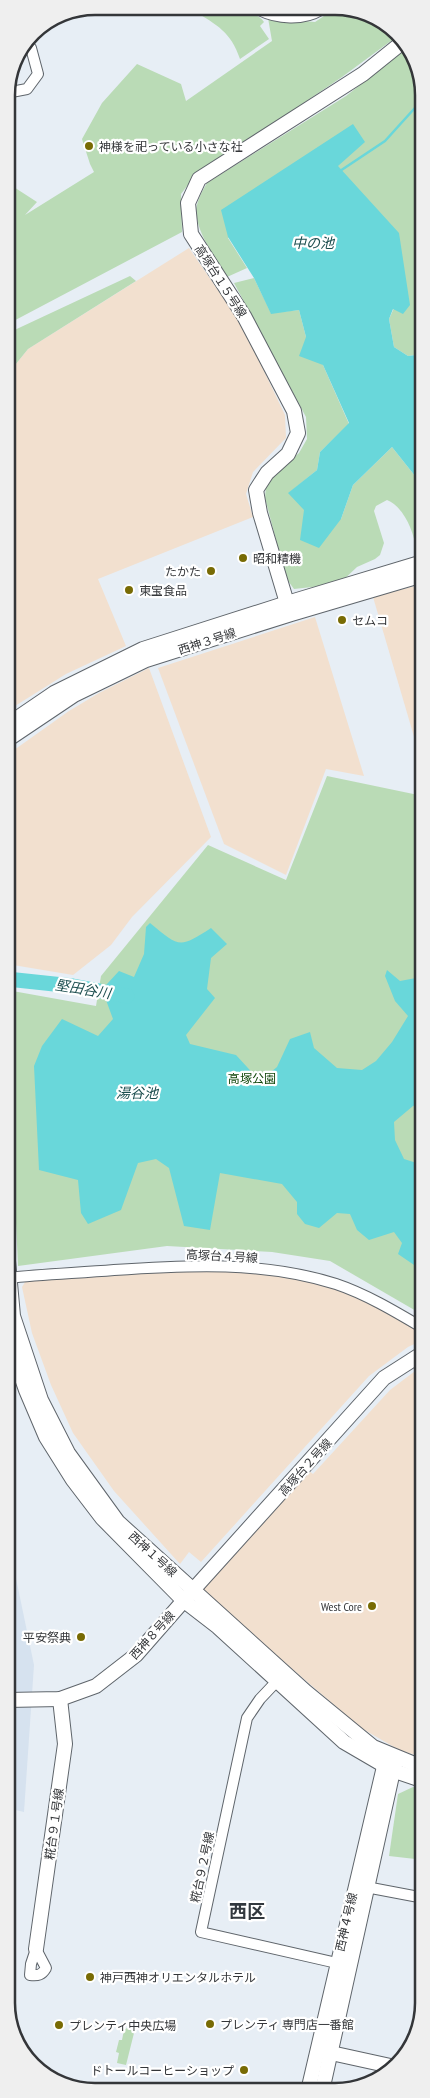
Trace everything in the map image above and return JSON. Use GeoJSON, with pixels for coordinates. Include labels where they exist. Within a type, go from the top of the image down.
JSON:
{"type":"FeatureCollection","features":[{"type":"Feature","properties":{"kind":"street"},"geometry":{"type":"LineString","coordinates":[[272,15],[287,18],[306,15]]}},
{"type":"Feature","properties":{"kind":"street","name":"高塚台１５号線"},"geometry":{"type":"LineString","coordinates":[[287,603],[260,514],[256,490],[267,473],[288,454],[298,433],[294,412],[244,316],[191,234],[188,203],[199,179],[363,74],[398,46]]}},
{"type":"Feature","properties":{"kind":"street"},"geometry":{"type":"LineString","coordinates":[[15,91],[27,89],[38,74],[31,47]]}},
{"type":"Feature","properties":{"kind":"street","name":"西神３号線"},"geometry":{"type":"LineString","coordinates":[[15,720],[54,693],[143,649],[415,564]]}},
{"type":"Feature","properties":{"kind":"street","name":"西神３号線"},"geometry":{"type":"LineString","coordinates":[[15,735],[74,695],[146,660],[415,577]]}},
{"type":"Feature","properties":{"kind":"street","name":"高塚台４号線"},"geometry":{"type":"LineString","coordinates":[[15,1278],[166,1267],[235,1266],[309,1277],[336,1285],[373,1300],[415,1324]]}},
{"type":"Feature","properties":{"kind":"street","name":"西神１号線"},"geometry":{"type":"LineString","coordinates":[[15,1322],[41,1400],[68,1453],[118,1522],[218,1627],[344,1742],[390,1762],[415,1776]]}},
{"type":"Feature","properties":{"kind":"street","name":"高塚台２号線"},"geometry":{"type":"LineString","coordinates":[[188,1595],[384,1378],[415,1358]]}},
{"type":"Feature","properties":{"kind":"street","name":"西神１号線"},"geometry":{"type":"LineString","coordinates":[[15,1359],[46,1437],[73,1480],[102,1518],[188,1595],[390,1762],[415,1766]]}},
{"type":"Feature","properties":{"kind":"street","name":"西神８号線"},"geometry":{"type":"LineString","coordinates":[[15,1700],[56,1699],[96,1686],[136,1655],[188,1595]]}},
{"type":"Feature","properties":{"kind":"street","name":"糀台９２号線"},"geometry":{"type":"LineString","coordinates":[[277,1681],[260,1699],[247,1718],[201,1932],[337,1963]]}},
{"type":"Feature","properties":{"kind":"street","name":"糀台９１号線"},"geometry":{"type":"LineString","coordinates":[[36,1949],[65,1744],[56,1699]]}},
{"type":"Feature","properties":{"kind":"street","name":"西神４号線"},"geometry":{"type":"LineString","coordinates":[[311,2083],[324,2052],[366,1887],[390,1762]]}},
{"type":"Feature","properties":{"kind":"street","name":"西神４号線"},"geometry":{"type":"LineString","coordinates":[[322,2083],[324,2052],[337,1963],[390,1762]]}},
{"type":"Feature","properties":{"kind":"street"},"geometry":{"type":"LineString","coordinates":[[366,1887],[415,1896]]}},
{"type":"Feature","properties":{"kind":"street"},"geometry":{"type":"LineString","coordinates":[[324,2052],[385,2065]]}},
{"type":"Feature","properties":{"kind":"shaded area"},"geometry":{"type":"Polygon","coordinates":[[[189,248],[242,325],[285,415],[286,438],[253,472],[246,494],[253,517],[98,579],[126,646],[66,674],[15,706],[15,365],[28,349],[189,248]]]}},
{"type":"Feature","properties":{"kind":"shaded area"},"geometry":{"type":"Polygon","coordinates":[[[415,586],[415,740],[373,597],[415,586]]]}},
{"type":"Feature","properties":{"kind":"shaded area"},"geometry":{"type":"Polygon","coordinates":[[[315,617],[364,776],[326,769],[286,875],[224,844],[158,668],[315,617]]]}},
{"type":"Feature","properties":{"kind":"shaded area"},"geometry":{"type":"Polygon","coordinates":[[[149,668],[211,837],[132,917],[111,945],[73,975],[15,965],[15,749],[69,711],[99,693],[149,668]]]}},
{"type":"Feature","properties":{"kind":"shaded area"},"geometry":{"type":"Polygon","coordinates":[[[159,1264],[304,1274],[415,1322],[415,1344],[369,1376],[201,1562],[189,1552],[180,1564],[114,1491],[73,1433],[51,1385],[32,1333],[22,1287],[27,1279],[159,1264]]]}},
{"type":"Feature","properties":{"kind":"shaded area"},"geometry":{"type":"Polygon","coordinates":[[[415,1371],[415,1755],[401,1751],[361,1728],[199,1589],[309,1471],[313,1474],[390,1390],[415,1371]]]}},
{"type":"Feature","properties":{"kind":"shaded area"},"geometry":{"type":"Polygon","coordinates":[[[15,1574],[34,1665],[24,1812],[15,1810],[15,1574]]]}},
{"type":"Feature","properties":{"kind":"green space"},"geometry":{"type":"Polygon","coordinates":[[[200,15],[255,15],[264,22],[260,26],[269,39],[240,59],[228,36],[216,25],[200,15]]]}},
{"type":"Feature","properties":{"kind":"green space"},"geometry":{"type":"Polygon","coordinates":[[[326,15],[361,19],[379,28],[393,39],[342,77],[194,177],[181,194],[182,232],[15,320],[15,188],[37,202],[25,215],[94,172],[82,139],[102,103],[137,64],[181,84],[186,101],[272,41],[268,18],[315,22],[326,15]]]}},
{"type":"Feature","properties":{"kind":"green space"},"geometry":{"type":"Polygon","coordinates":[[[402,52],[412,74],[415,95],[415,355],[408,356],[394,347],[389,319],[394,308],[345,175],[337,166],[228,238],[247,268],[227,277],[204,238],[197,221],[196,208],[207,183],[346,96],[402,52]]]}},
{"type":"Feature","properties":{"kind":"green space"},"geometry":{"type":"Polygon","coordinates":[[[130,276],[136,281],[28,349],[15,365],[15,330],[130,276]]]}},
{"type":"Feature","properties":{"kind":"green space"},"geometry":{"type":"Polygon","coordinates":[[[254,278],[271,313],[299,310],[306,337],[323,365],[349,424],[320,452],[317,470],[289,493],[341,519],[353,485],[392,447],[415,476],[415,544],[413,535],[403,514],[393,503],[387,500],[376,506],[374,511],[384,543],[380,555],[357,567],[339,584],[294,589],[286,578],[265,498],[266,486],[270,478],[299,453],[307,439],[306,417],[234,283],[254,278]]]}},
{"type":"Feature","properties":{"kind":"green space","name":"高塚公園"},"geometry":{"type":"Polygon","coordinates":[[[327,776],[415,794],[415,1310],[330,1261],[272,1252],[167,1246],[18,1266],[15,1201],[15,991],[96,1006],[101,976],[208,845],[286,880],[327,776]]]}},
{"type":"Feature","properties":{"kind":"green space"},"geometry":{"type":"Polygon","coordinates":[[[415,1788],[415,1859],[389,1856],[398,1794],[415,1788]]]}},
{"type":"Feature","properties":{"kind":"green space"},"geometry":{"type":"Polygon","coordinates":[[[131,2020],[136,2025],[126,2065],[117,2063],[119,2053],[116,2052],[119,2040],[122,2040],[124,2030],[130,2026],[128,2022],[131,2020]]]}},
{"type":"Feature","properties":{"kind":"water","name":"中の池"},"geometry":{"type":"Polygon","coordinates":[[[353,124],[365,142],[338,166],[399,233],[410,305],[403,314],[393,309],[389,319],[394,347],[408,356],[415,355],[415,476],[392,447],[353,485],[341,519],[319,548],[300,540],[304,510],[288,493],[317,470],[320,452],[349,423],[323,365],[299,356],[306,337],[299,310],[271,314],[254,278],[228,237],[221,210],[353,124]]]}},
{"type":"Feature","properties":{"kind":"water","name":"湯谷池"},"geometry":{"type":"Polygon","coordinates":[[[150,923],[167,937],[179,942],[192,939],[211,928],[227,944],[211,958],[207,989],[215,998],[186,1035],[190,1044],[236,1055],[260,1081],[277,1067],[290,1039],[310,1032],[314,1048],[337,1068],[362,1070],[376,1061],[392,1042],[408,1016],[395,1001],[385,976],[387,970],[400,981],[415,978],[415,1105],[394,1122],[395,1140],[404,1159],[415,1162],[415,1266],[398,1254],[402,1243],[394,1232],[369,1240],[357,1230],[350,1214],[337,1213],[319,1228],[305,1224],[297,1214],[297,1202],[282,1184],[220,1173],[210,1230],[184,1226],[169,1168],[156,1159],[138,1163],[121,1210],[88,1224],[81,1213],[78,1180],[39,1170],[34,1066],[42,1046],[62,1019],[98,1036],[113,1019],[106,1000],[107,984],[119,971],[134,977],[144,954],[146,927],[150,923]]]}},
{"type":"Feature","properties":{"kind":"waterway"},"geometry":{"type":"LineString","coordinates":[[340,171],[385,141],[415,108]]}},
{"type":"Feature","properties":{"kind":"waterway","name":"堅田谷川"},"geometry":{"type":"LineString","coordinates":[[15,980],[73,986],[127,996]]}},
{"type":"Feature","properties":{"kind":"place","name":"神様を祀っている小さな社"},"geometry":{"type":"Point","coordinates":[89,146]}},
{"type":"Feature","properties":{"kind":"place","name":"昭和精機"},"geometry":{"type":"Point","coordinates":[243,558]}},
{"type":"Feature","properties":{"kind":"place","name":"たかた"},"geometry":{"type":"Point","coordinates":[211,571]}},
{"type":"Feature","properties":{"kind":"place","name":"東宝食品"},"geometry":{"type":"Point","coordinates":[129,590]}},
{"type":"Feature","properties":{"kind":"place","name":"セムコ"},"geometry":{"type":"Point","coordinates":[342,620]}},
{"type":"Feature","properties":{"kind":"place","name":"West Core"},"geometry":{"type":"Point","coordinates":[372,1606]}},
{"type":"Feature","properties":{"kind":"place","name":"平安祭典"},"geometry":{"type":"Point","coordinates":[81,1637]}},
{"type":"Feature","properties":{"kind":"place","name":"神戸西神オリエンタルホテル"},"geometry":{"type":"Point","coordinates":[90,1977]}},
{"type":"Feature","properties":{"kind":"place","name":"プレンティ 専門店一番館"},"geometry":{"type":"Point","coordinates":[210,2024]}},
{"type":"Feature","properties":{"kind":"place","name":"プレンティ中央広場"},"geometry":{"type":"Point","coordinates":[59,2025]}},
{"type":"Feature","properties":{"kind":"place","name":"ドトールコーヒーショップ"},"geometry":{"type":"Point","coordinates":[244,2070]}},
{"type":"Feature","properties":{"kind":"district","name":"西区"},"geometry":{"type":"Point","coordinates":[247,1911]}}]}
